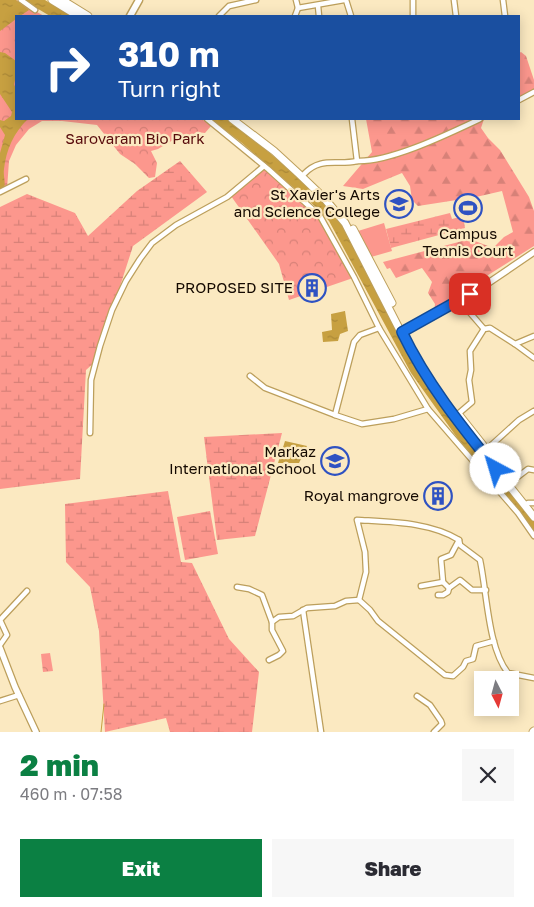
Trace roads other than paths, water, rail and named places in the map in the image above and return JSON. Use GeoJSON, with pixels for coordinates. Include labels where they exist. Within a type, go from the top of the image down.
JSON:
{"type":"FeatureCollection","features":[{"type":"Feature","properties":{"kind":"main road"},"geometry":{"type":"LineString","coordinates":[[52,0],[76,15]]}},
{"type":"Feature","properties":{"kind":"main road"},"geometry":{"type":"LineString","coordinates":[[63,0],[86,15]]}},
{"type":"Feature","properties":{"kind":"main road"},"geometry":{"type":"LineString","coordinates":[[131,15],[139,0]]}},
{"type":"Feature","properties":{"kind":"main road"},"geometry":{"type":"LineString","coordinates":[[233,120],[274,151],[299,174],[324,198],[345,223],[403,331],[434,381],[511,482],[531,503],[534,510]]}},
{"type":"Feature","properties":{"kind":"main road"},"geometry":{"type":"LineString","coordinates":[[238,120],[304,174],[346,218],[364,248],[423,371],[471,438],[534,516]]}},
{"type":"Feature","properties":{"kind":"street"},"geometry":{"type":"LineString","coordinates":[[21,0],[35,10]]}},
{"type":"Feature","properties":{"kind":"street"},"geometry":{"type":"LineString","coordinates":[[220,15],[229,6],[238,2],[256,0]]}},
{"type":"Feature","properties":{"kind":"street"},"geometry":{"type":"LineString","coordinates":[[295,15],[298,8],[296,0]]}},
{"type":"Feature","properties":{"kind":"street"},"geometry":{"type":"LineString","coordinates":[[298,8],[345,0],[351,15]]}},
{"type":"Feature","properties":{"kind":"street"},"geometry":{"type":"LineString","coordinates":[[413,0],[413,15]]}},
{"type":"Feature","properties":{"kind":"street"},"geometry":{"type":"LineString","coordinates":[[454,0],[456,15]]}},
{"type":"Feature","properties":{"kind":"street"},"geometry":{"type":"LineString","coordinates":[[503,0],[505,15]]}},
{"type":"Feature","properties":{"kind":"street"},"geometry":{"type":"LineString","coordinates":[[318,6],[319,15]]}},
{"type":"Feature","properties":{"kind":"street"},"geometry":{"type":"LineString","coordinates":[[520,99],[534,92]]}},
{"type":"Feature","properties":{"kind":"street"},"geometry":{"type":"LineString","coordinates":[[208,120],[320,216],[354,276],[380,328],[428,409],[518,513],[534,536]]}},
{"type":"Feature","properties":{"kind":"street"},"geometry":{"type":"LineString","coordinates":[[352,120],[357,161]]}},
{"type":"Feature","properties":{"kind":"street"},"geometry":{"type":"LineString","coordinates":[[304,174],[309,168],[318,164],[371,161],[404,151],[478,120]]}},
{"type":"Feature","properties":{"kind":"street"},"geometry":{"type":"LineString","coordinates":[[90,433],[91,380],[100,346],[112,310],[136,266],[152,243],[176,225],[228,197],[264,166]]}},
{"type":"Feature","properties":{"kind":"street"},"geometry":{"type":"LineString","coordinates":[[0,192],[26,179]]}},
{"type":"Feature","properties":{"kind":"street"},"geometry":{"type":"LineString","coordinates":[[403,331],[459,300],[534,252]]}},
{"type":"Feature","properties":{"kind":"street"},"geometry":{"type":"LineString","coordinates":[[459,300],[484,330]]}},
{"type":"Feature","properties":{"kind":"street"},"geometry":{"type":"LineString","coordinates":[[335,415],[354,342],[360,335],[380,328]]}},
{"type":"Feature","properties":{"kind":"street"},"geometry":{"type":"LineString","coordinates":[[458,414],[472,402],[469,380],[471,370],[470,351],[484,330],[490,328],[534,358]]}},
{"type":"Feature","properties":{"kind":"street"},"geometry":{"type":"LineString","coordinates":[[515,344],[534,336]]}},
{"type":"Feature","properties":{"kind":"street"},"geometry":{"type":"LineString","coordinates":[[250,376],[265,388],[362,424],[394,419],[428,409]]}},
{"type":"Feature","properties":{"kind":"street"},"geometry":{"type":"LineString","coordinates":[[487,449],[519,420],[534,411]]}},
{"type":"Feature","properties":{"kind":"street"},"geometry":{"type":"LineString","coordinates":[[511,482],[528,469],[534,470]]}},
{"type":"Feature","properties":{"kind":"street"},"geometry":{"type":"LineString","coordinates":[[359,600],[366,572],[365,552],[357,520],[384,521],[434,529],[459,540],[460,545],[480,560],[494,641],[502,665],[508,674],[534,678]]}},
{"type":"Feature","properties":{"kind":"street"},"geometry":{"type":"LineString","coordinates":[[449,588],[443,582],[441,559],[451,555],[459,540]]}},
{"type":"Feature","properties":{"kind":"street"},"geometry":{"type":"LineString","coordinates":[[438,595],[448,592],[449,588],[460,580],[472,590],[486,590]]}},
{"type":"Feature","properties":{"kind":"street"},"geometry":{"type":"LineString","coordinates":[[421,586],[443,582]]}},
{"type":"Feature","properties":{"kind":"street"},"geometry":{"type":"LineString","coordinates":[[237,587],[249,589],[262,595],[272,622],[272,630],[283,651],[268,660]]}},
{"type":"Feature","properties":{"kind":"street"},"geometry":{"type":"LineString","coordinates":[[27,591],[0,620],[7,635],[0,646],[36,732]]}},
{"type":"Feature","properties":{"kind":"street"},"geometry":{"type":"LineString","coordinates":[[272,622],[279,617],[293,616],[303,610],[335,606],[346,601],[359,600],[378,620],[445,675],[453,676],[463,667],[466,661],[473,659],[476,646],[494,641]]}},
{"type":"Feature","properties":{"kind":"street"},"geometry":{"type":"LineString","coordinates":[[303,610],[322,732]]}},
{"type":"Feature","properties":{"kind":"street"},"geometry":{"type":"LineString","coordinates":[[0,701],[19,695]]}},
{"type":"Feature","properties":{"kind":"street"},"geometry":{"type":"LineString","coordinates":[[417,696],[430,705],[442,724],[434,732]]}},
{"type":"Feature","properties":{"kind":"water"},"geometry":{"type":"Polygon","coordinates":[[[0,0],[16,0],[29,10],[22,15],[15,15],[15,20],[0,31],[0,0]]]}},
{"type":"Feature","properties":{"kind":"water"},"geometry":{"type":"Polygon","coordinates":[[[23,0],[45,0],[69,15],[48,15],[23,0]]]}},
{"type":"Feature","properties":{"kind":"water"},"geometry":{"type":"Polygon","coordinates":[[[0,52],[5,53],[15,60],[15,120],[27,120],[15,136],[9,148],[4,169],[5,186],[0,191],[0,153],[5,135],[0,127],[0,120],[4,121],[11,116],[12,112],[0,94],[0,52]]]}},
{"type":"Feature","properties":{"kind":"water"},"geometry":{"type":"Polygon","coordinates":[[[211,120],[231,120],[322,199],[342,224],[431,388],[466,437],[534,520],[534,532],[517,508],[458,439],[411,373],[329,221],[317,208],[242,143],[211,120]]]}},
{"type":"Feature","properties":{"kind":"water"},"geometry":{"type":"Polygon","coordinates":[[[345,311],[348,331],[340,334],[338,341],[323,342],[322,332],[332,330],[331,314],[345,311]]]}},
{"type":"Feature","properties":{"kind":"water"},"geometry":{"type":"Polygon","coordinates":[[[285,441],[307,446],[299,463],[278,463],[285,441]]]}},
{"type":"Feature","properties":{"kind":"waterway"},"geometry":{"type":"LineString","coordinates":[[101,732],[104,704]]}},
{"type":"Feature","properties":{"kind":"place","name":"St Xavier's Arts and Science College"},"geometry":{"type":"Point","coordinates":[399,204]}},
{"type":"Feature","properties":{"kind":"place","name":"Campus Tennis Court"},"geometry":{"type":"Point","coordinates":[468,208]}},
{"type":"Feature","properties":{"kind":"place","name":"PROPOSED SITE"},"geometry":{"type":"Point","coordinates":[312,288]}},
{"type":"Feature","properties":{"kind":"place","name":"Markaz International School"},"geometry":{"type":"Point","coordinates":[335,461]}},
{"type":"Feature","properties":{"kind":"place","name":"Royal mangrove"},"geometry":{"type":"Point","coordinates":[438,496]}},
{"type":"Feature","properties":{"kind":"park label","name":"Sarovaram Bio Park"},"geometry":{"type":"Point","coordinates":[135,139]}}]}
